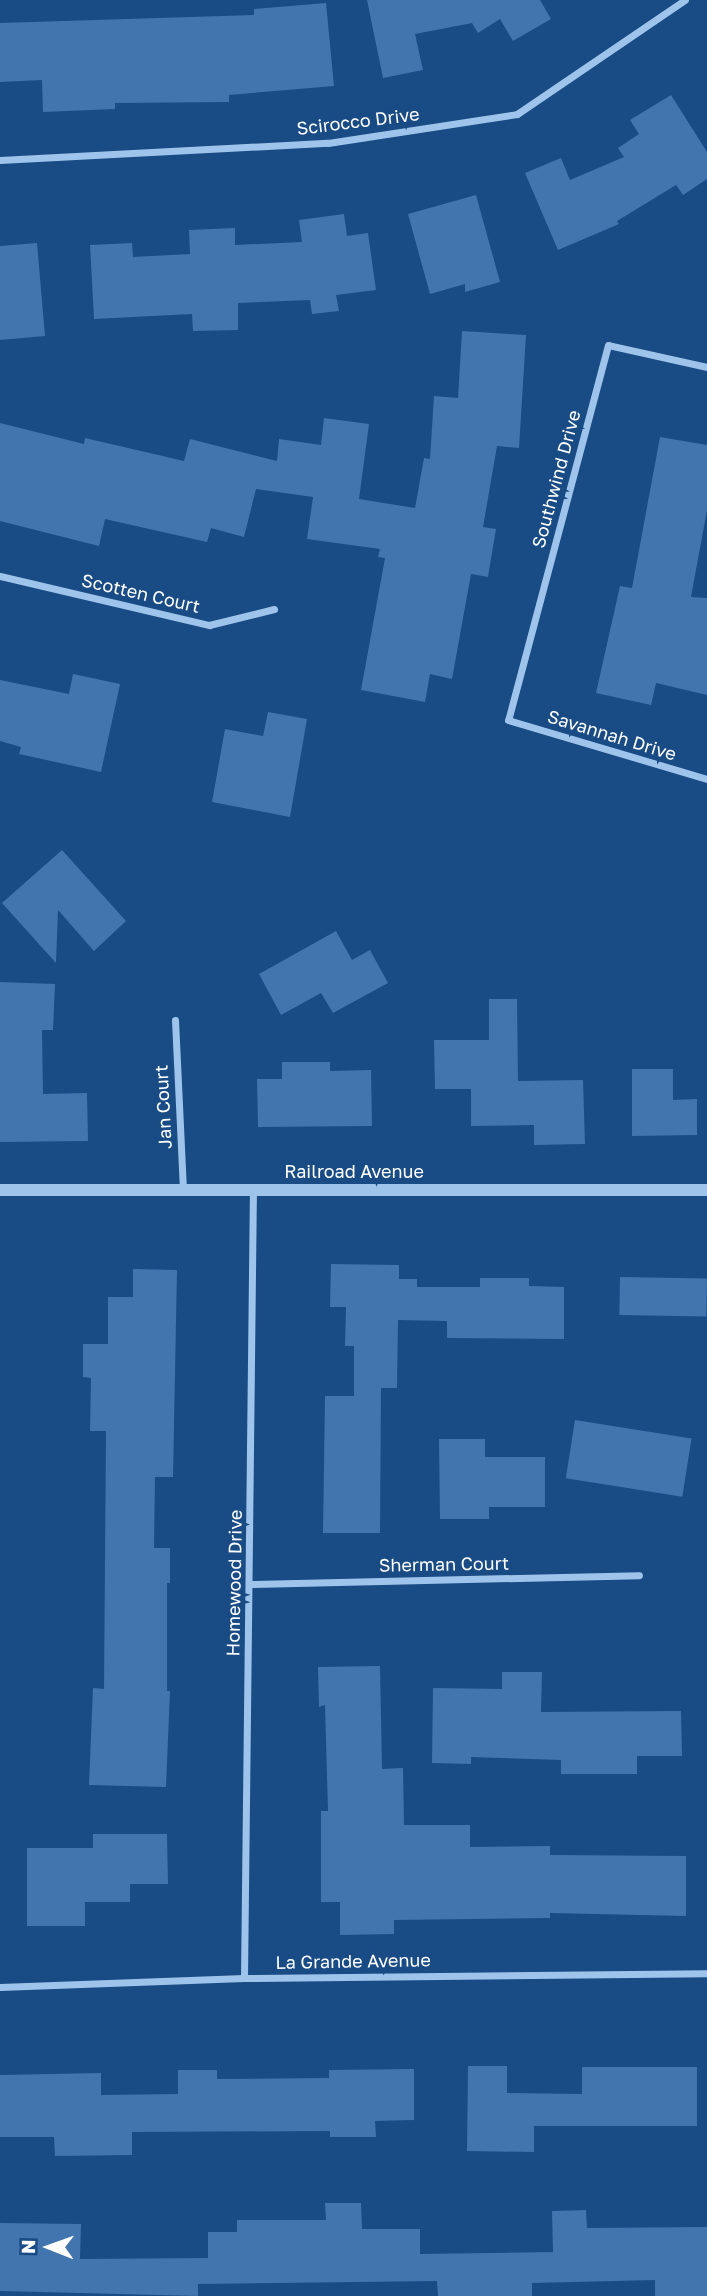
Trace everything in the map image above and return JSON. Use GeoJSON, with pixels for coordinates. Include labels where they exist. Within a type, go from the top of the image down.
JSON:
{"type":"FeatureCollection","features":[{"type":"Feature","properties":{"kind":"street","name":"Scirocco Drive"},"geometry":{"type":"LineString","coordinates":[[0,160],[328,143],[517,114],[685,0]]}},
{"type":"Feature","properties":{"kind":"street","name":"Southwind Drive"},"geometry":{"type":"LineString","coordinates":[[508,720],[608,345],[707,367]]}},
{"type":"Feature","properties":{"kind":"street","name":"Scotten Court"},"geometry":{"type":"LineString","coordinates":[[0,576],[209,625],[274,609]]}},
{"type":"Feature","properties":{"kind":"street","name":"Savannah Drive"},"geometry":{"type":"LineString","coordinates":[[508,720],[707,779]]}},
{"type":"Feature","properties":{"kind":"street","name":"Jan Court"},"geometry":{"type":"LineString","coordinates":[[174,1020],[183,1192]]}},
{"type":"Feature","properties":{"kind":"street","name":"Homewood Drive"},"geometry":{"type":"LineString","coordinates":[[244,1978],[253,1188]]}},
{"type":"Feature","properties":{"kind":"street","name":"Railroad Avenue"},"geometry":{"type":"LineString","coordinates":[[0,1190],[707,1190]]}},
{"type":"Feature","properties":{"kind":"street","name":"Sherman Court"},"geometry":{"type":"LineString","coordinates":[[250,1584],[639,1575]]}},
{"type":"Feature","properties":{"kind":"street","name":"La Grande Avenue"},"geometry":{"type":"LineString","coordinates":[[0,1987],[244,1978],[707,1972]]}},
{"type":"Feature","properties":{"kind":"building"},"geometry":{"type":"Polygon","coordinates":[[[367,0],[540,0],[551,19],[513,41],[500,19],[478,33],[472,23],[415,34],[423,70],[383,78],[367,0]]]}},
{"type":"Feature","properties":{"kind":"building"},"geometry":{"type":"Polygon","coordinates":[[[326,3],[334,86],[229,95],[229,102],[115,103],[115,109],[43,112],[42,80],[0,82],[0,23],[254,15],[254,9],[326,3]]]}},
{"type":"Feature","properties":{"kind":"building"},"geometry":{"type":"Polygon","coordinates":[[[671,95],[707,152],[707,179],[683,195],[676,185],[617,221],[619,224],[558,250],[525,173],[561,158],[570,180],[624,157],[618,148],[639,134],[630,120],[671,95]]]}},
{"type":"Feature","properties":{"kind":"building"},"geometry":{"type":"Polygon","coordinates":[[[476,195],[500,282],[465,292],[465,284],[430,294],[408,214],[476,195]]]}},
{"type":"Feature","properties":{"kind":"building"},"geometry":{"type":"Polygon","coordinates":[[[344,214],[347,236],[368,233],[376,290],[336,295],[339,311],[312,314],[310,300],[238,303],[238,330],[193,331],[192,314],[94,319],[90,245],[132,243],[133,257],[190,254],[189,230],[235,228],[235,245],[302,242],[299,220],[344,214]]]}},
{"type":"Feature","properties":{"kind":"building"},"geometry":{"type":"Polygon","coordinates":[[[37,243],[45,336],[0,340],[0,246],[37,243]]]}},
{"type":"Feature","properties":{"kind":"building"},"geometry":{"type":"Polygon","coordinates":[[[462,331],[526,335],[519,448],[497,446],[483,527],[496,529],[488,577],[471,574],[452,679],[430,674],[425,702],[361,690],[385,558],[378,557],[380,549],[307,539],[313,497],[256,489],[244,537],[211,528],[207,542],[105,519],[99,546],[0,521],[0,423],[84,444],[85,438],[184,461],[190,439],[277,461],[279,439],[321,445],[324,418],[369,424],[359,499],[415,508],[424,458],[430,459],[434,396],[458,398],[462,331]]]}},
{"type":"Feature","properties":{"kind":"building"},"geometry":{"type":"Polygon","coordinates":[[[660,437],[707,445],[707,510],[691,597],[707,598],[707,695],[656,683],[651,705],[596,693],[620,586],[632,588],[660,437]]]}},
{"type":"Feature","properties":{"kind":"building"},"geometry":{"type":"Polygon","coordinates":[[[73,674],[120,684],[101,772],[19,754],[21,747],[0,741],[0,680],[69,694],[73,674]]]}},
{"type":"Feature","properties":{"kind":"building"},"geometry":{"type":"Polygon","coordinates":[[[268,712],[307,719],[290,817],[212,802],[225,729],[263,736],[268,712]]]}},
{"type":"Feature","properties":{"kind":"building"},"geometry":{"type":"Polygon","coordinates":[[[62,850],[126,921],[94,951],[58,910],[56,963],[2,903],[62,850]]]}},
{"type":"Feature","properties":{"kind":"building"},"geometry":{"type":"Polygon","coordinates":[[[336,931],[352,960],[370,950],[388,983],[333,1013],[321,993],[281,1015],[259,974],[336,931]]]}},
{"type":"Feature","properties":{"kind":"building"},"geometry":{"type":"Polygon","coordinates":[[[0,982],[55,984],[53,1030],[42,1030],[43,1094],[87,1093],[88,1141],[0,1142],[0,982]]]}},
{"type":"Feature","properties":{"kind":"building"},"geometry":{"type":"Polygon","coordinates":[[[489,999],[517,999],[518,1081],[583,1080],[585,1144],[534,1145],[534,1125],[471,1126],[471,1089],[435,1089],[434,1040],[489,1040],[489,999]]]}},
{"type":"Feature","properties":{"kind":"building"},"geometry":{"type":"Polygon","coordinates":[[[282,1062],[330,1062],[330,1071],[371,1070],[372,1126],[258,1127],[257,1079],[282,1079],[282,1062]]]}},
{"type":"Feature","properties":{"kind":"building"},"geometry":{"type":"Polygon","coordinates":[[[632,1069],[673,1069],[673,1100],[697,1099],[697,1135],[632,1136],[632,1069]]]}},
{"type":"Feature","properties":{"kind":"building"},"geometry":{"type":"Polygon","coordinates":[[[331,1264],[399,1265],[399,1279],[417,1279],[417,1287],[480,1287],[480,1278],[529,1278],[529,1286],[564,1287],[564,1339],[447,1338],[447,1321],[398,1320],[397,1388],[381,1388],[380,1533],[323,1533],[325,1396],[354,1396],[354,1346],[345,1346],[346,1307],[330,1307],[331,1264]]]}},
{"type":"Feature","properties":{"kind":"building"},"geometry":{"type":"Polygon","coordinates":[[[133,1269],[177,1270],[173,1477],[155,1477],[154,1548],[170,1548],[170,1583],[167,1583],[167,1691],[170,1691],[166,1787],[89,1785],[93,1688],[104,1689],[106,1431],[90,1431],[91,1378],[83,1377],[83,1344],[108,1344],[108,1297],[133,1297],[133,1269]]]}},
{"type":"Feature","properties":{"kind":"building"},"geometry":{"type":"Polygon","coordinates":[[[620,1277],[707,1279],[706,1317],[619,1315],[620,1277]]]}},
{"type":"Feature","properties":{"kind":"building"},"geometry":{"type":"Polygon","coordinates":[[[575,1420],[692,1438],[682,1497],[566,1478],[575,1420]]]}},
{"type":"Feature","properties":{"kind":"building"},"geometry":{"type":"Polygon","coordinates":[[[439,1439],[485,1439],[485,1457],[545,1457],[545,1507],[489,1507],[489,1519],[440,1519],[439,1439]]]}},
{"type":"Feature","properties":{"kind":"building"},"geometry":{"type":"Polygon","coordinates":[[[380,1666],[382,1769],[403,1768],[404,1825],[470,1825],[470,1847],[550,1846],[550,1855],[686,1856],[686,1916],[550,1913],[550,1918],[394,1920],[394,1934],[340,1935],[340,1902],[321,1902],[321,1811],[328,1811],[325,1705],[319,1707],[318,1667],[380,1666]]]}},
{"type":"Feature","properties":{"kind":"building"},"geometry":{"type":"Polygon","coordinates":[[[502,1672],[542,1672],[541,1712],[681,1711],[682,1756],[637,1756],[637,1774],[561,1774],[561,1760],[471,1757],[471,1764],[432,1763],[433,1688],[502,1689],[502,1672]]]}},
{"type":"Feature","properties":{"kind":"building"},"geometry":{"type":"Polygon","coordinates":[[[93,1834],[167,1834],[168,1884],[130,1884],[130,1902],[85,1902],[85,1926],[27,1926],[27,1848],[93,1848],[93,1834]]]}},
{"type":"Feature","properties":{"kind":"building"},"geometry":{"type":"Polygon","coordinates":[[[468,2066],[507,2066],[507,2093],[582,2094],[582,2067],[697,2067],[697,2126],[534,2126],[534,2152],[467,2151],[468,2066]]]}},
{"type":"Feature","properties":{"kind":"building"},"geometry":{"type":"Polygon","coordinates":[[[414,2069],[414,2120],[375,2121],[376,2137],[330,2137],[330,2131],[132,2132],[132,2155],[55,2156],[54,2137],[0,2137],[0,2075],[101,2073],[101,2095],[178,2094],[178,2070],[217,2070],[217,2079],[329,2078],[329,2070],[414,2069]]]}},
{"type":"Feature","properties":{"kind":"building"},"geometry":{"type":"Polygon","coordinates":[[[325,2203],[361,2203],[362,2229],[420,2229],[420,2254],[553,2252],[552,2211],[586,2210],[587,2228],[707,2227],[707,2296],[655,2296],[655,2280],[532,2283],[532,2296],[438,2296],[437,2281],[198,2284],[198,2296],[0,2291],[0,2223],[81,2224],[80,2259],[208,2258],[208,2232],[237,2232],[237,2220],[326,2220],[325,2203]]]}}]}
